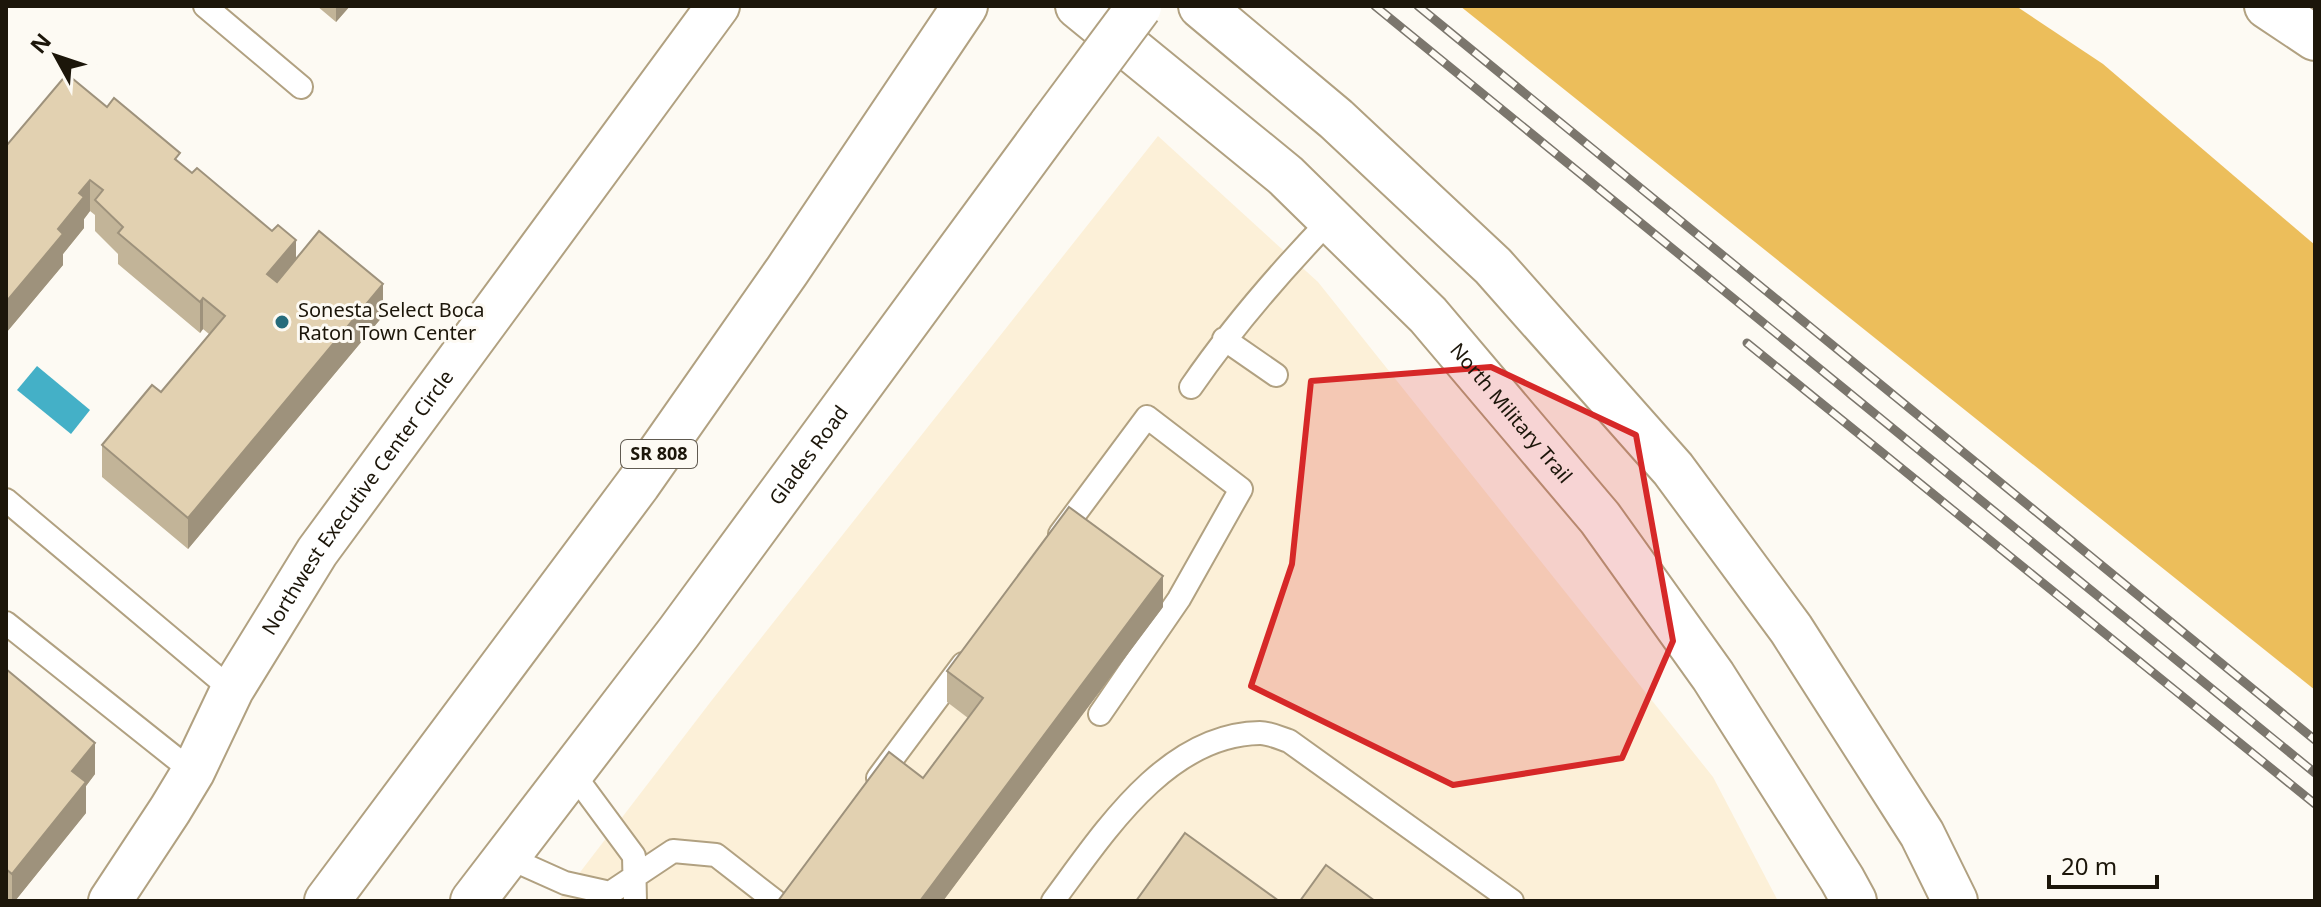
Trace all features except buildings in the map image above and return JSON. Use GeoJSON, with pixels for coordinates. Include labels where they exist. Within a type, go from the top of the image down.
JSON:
{"type":"FeatureCollection","features":[{"type":"Feature","properties":{"kind":"main road","name":"North Military Trail"},"geometry":{"type":"LineString","coordinates":[[1078,6],[1285,175],[1428,315],[1600,518],[1713,676],[1854,901]]}},
{"type":"Feature","properties":{"kind":"main road","name":"Glades Road"},"geometry":{"type":"LineString","coordinates":[[473,901],[689,619],[1139,6]]}},
{"type":"Feature","properties":{"kind":"main road"},"geometry":{"type":"LineString","coordinates":[[1201,6],[1336,119],[1493,266],[1673,469],[1791,629],[1922,834],[1955,901]]}},
{"type":"Feature","properties":{"kind":"main road"},"geometry":{"type":"LineString","coordinates":[[2267,6],[2315,38]]}},
{"type":"Feature","properties":{"kind":"main road","name":"SR 808"},"geometry":{"type":"LineString","coordinates":[[327,901],[638,484],[787,271],[954,22]]}},
{"type":"Feature","properties":{"kind":"street","name":"Northwest Executive Center Circle"},"geometry":{"type":"LineString","coordinates":[[110,901],[145,852],[193,772],[232,690],[317,552],[718,6]]}},
{"type":"Feature","properties":{"kind":"lane"},"geometry":{"type":"LineString","coordinates":[[205,6],[301,87]]}},
{"type":"Feature","properties":{"kind":"lane"},"geometry":{"type":"LineString","coordinates":[[1191,387],[1224,339],[1291,260],[1330,220]]}},
{"type":"Feature","properties":{"kind":"lane"},"geometry":{"type":"LineString","coordinates":[[1224,339],[1276,375]]}},
{"type":"Feature","properties":{"kind":"lane"},"geometry":{"type":"LineString","coordinates":[[1043,557],[1147,417],[1241,489],[1179,599],[1100,714]]}},
{"type":"Feature","properties":{"kind":"lane"},"geometry":{"type":"LineString","coordinates":[[6,500],[232,690]]}},
{"type":"Feature","properties":{"kind":"lane"},"geometry":{"type":"LineString","coordinates":[[6,623],[193,772]]}},
{"type":"Feature","properties":{"kind":"lane"},"geometry":{"type":"LineString","coordinates":[[863,799],[976,646]]}},
{"type":"Feature","properties":{"kind":"lane"},"geometry":{"type":"LineString","coordinates":[[1053,901],[1128,802],[1162,772],[1227,737],[1263,733],[1289,741],[1512,901]]}},
{"type":"Feature","properties":{"kind":"lane"},"geometry":{"type":"LineString","coordinates":[[572,772],[634,866],[635,901]]}},
{"type":"Feature","properties":{"kind":"lane"},"geometry":{"type":"LineString","coordinates":[[507,857],[565,883],[610,893],[634,866],[673,851],[716,855],[775,901]]}},
{"type":"Feature","properties":{"kind":"highlighted area"},"geometry":{"type":"Polygon","coordinates":[[[1491,367],[1636,435],[1673,641],[1622,758],[1453,785],[1251,686],[1292,564],[1311,381],[1491,367]]]}},
{"type":"Feature","properties":{"kind":"shaded area"},"geometry":{"type":"Polygon","coordinates":[[[1460,6],[2016,6],[2103,64],[2315,245],[2315,690],[1460,6]]]}},
{"type":"Feature","properties":{"kind":"shaded area"},"geometry":{"type":"Polygon","coordinates":[[[1158,136],[1318,282],[1713,777],[1778,901],[558,901],[712,700],[1158,136]]]}},
{"type":"Feature","properties":{"kind":"water"},"geometry":{"type":"Polygon","coordinates":[[[37,366],[90,410],[71,434],[17,390],[37,366]]]}},
{"type":"Feature","properties":{"kind":"railway"},"geometry":{"type":"LineString","coordinates":[[1375,6],[2315,773]]}},
{"type":"Feature","properties":{"kind":"railway"},"geometry":{"type":"LineString","coordinates":[[1418,6],[2315,740]]}},
{"type":"Feature","properties":{"kind":"railway"},"geometry":{"type":"LineString","coordinates":[[1747,343],[2315,804]]}},
{"type":"Feature","properties":{"kind":"place","name":"Sonesta Select Boca Raton Town Center"},"geometry":{"type":"Point","coordinates":[282,322]}}]}
